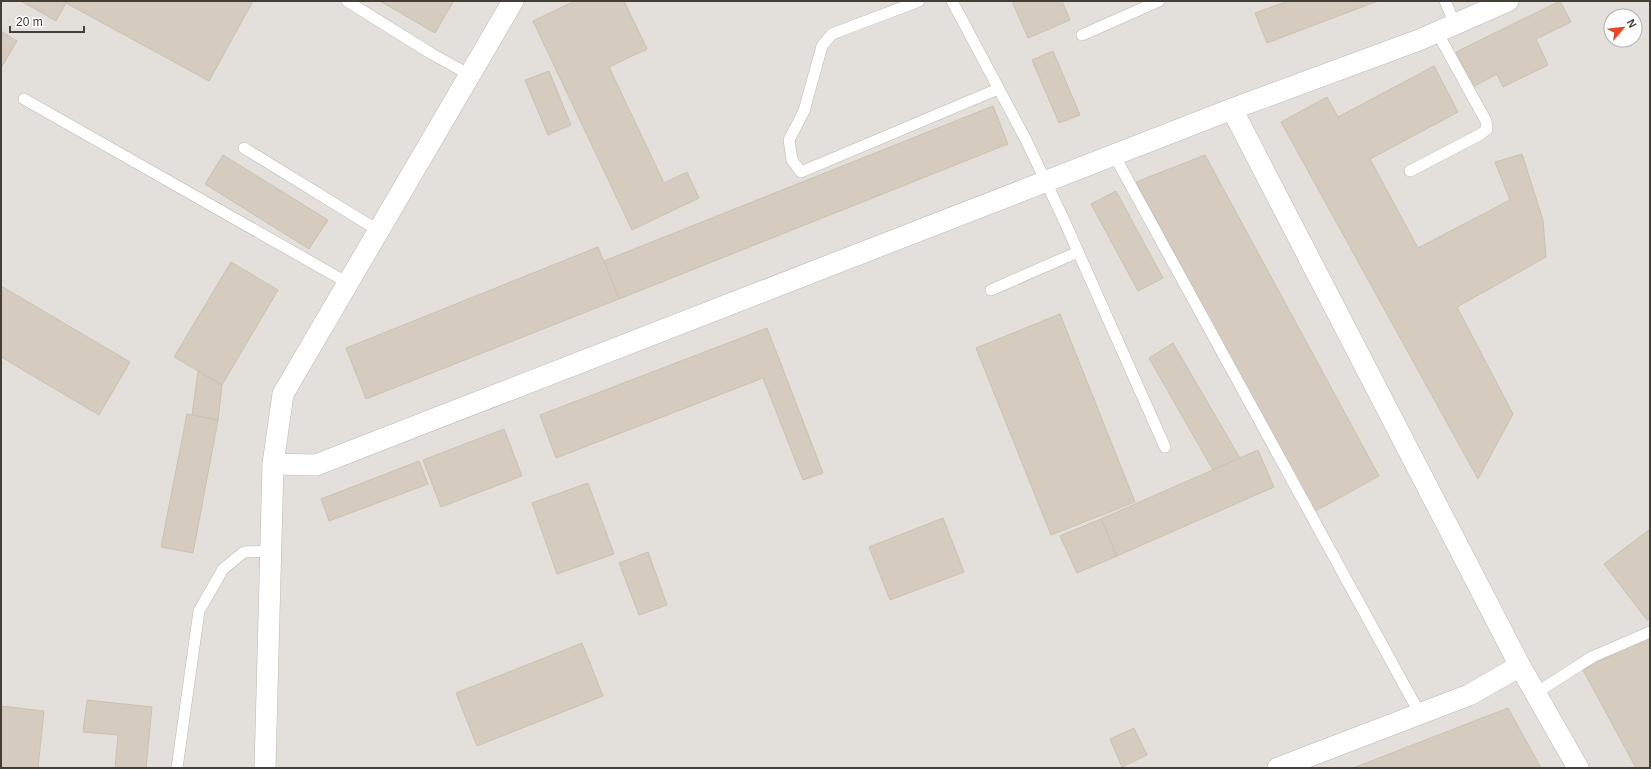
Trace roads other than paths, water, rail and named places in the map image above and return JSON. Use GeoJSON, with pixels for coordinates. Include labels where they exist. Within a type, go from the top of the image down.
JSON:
{"type":"FeatureCollection","features":[{"type":"Feature","properties":{"kind":"street"},"geometry":{"type":"LineString","coordinates":[[265,768],[273,464],[283,394],[513,1]]}},
{"type":"Feature","properties":{"kind":"street"},"geometry":{"type":"LineString","coordinates":[[273,464],[316,465],[1045,181],[1436,32],[1456,24],[1496,3]]}},
{"type":"Feature","properties":{"kind":"street"},"geometry":{"type":"LineString","coordinates":[[1232,109],[1520,666],[1578,768]]}},
{"type":"Feature","properties":{"kind":"street"},"geometry":{"type":"LineString","coordinates":[[1278,768],[1301,764],[1469,695],[1520,666]]}},
{"type":"Feature","properties":{"kind":"lane"},"geometry":{"type":"LineString","coordinates":[[347,1],[432,54],[470,75]]}},
{"type":"Feature","properties":{"kind":"lane"},"geometry":{"type":"LineString","coordinates":[[919,1],[832,34],[822,46],[804,111],[789,140],[792,160],[802,172],[998,89]]}},
{"type":"Feature","properties":{"kind":"lane"},"geometry":{"type":"LineString","coordinates":[[952,1],[1026,140],[1165,447]]}},
{"type":"Feature","properties":{"kind":"lane"},"geometry":{"type":"LineString","coordinates":[[1082,35],[1159,1]]}},
{"type":"Feature","properties":{"kind":"lane"},"geometry":{"type":"LineString","coordinates":[[1445,1],[1456,24]]}},
{"type":"Feature","properties":{"kind":"lane"},"geometry":{"type":"LineString","coordinates":[[1410,171],[1481,134],[1487,128],[1486,121],[1436,32]]}},
{"type":"Feature","properties":{"kind":"lane"},"geometry":{"type":"LineString","coordinates":[[24,99],[348,283]]}},
{"type":"Feature","properties":{"kind":"lane"},"geometry":{"type":"LineString","coordinates":[[244,148],[378,231]]}},
{"type":"Feature","properties":{"kind":"lane"},"geometry":{"type":"LineString","coordinates":[[1114,155],[1420,714]]}},
{"type":"Feature","properties":{"kind":"lane"},"geometry":{"type":"LineString","coordinates":[[991,290],[1078,252]]}},
{"type":"Feature","properties":{"kind":"lane"},"geometry":{"type":"LineString","coordinates":[[177,768],[200,611],[223,569],[244,552],[271,551]]}},
{"type":"Feature","properties":{"kind":"lane"},"geometry":{"type":"LineString","coordinates":[[1536,693],[1592,657],[1650,632]]}}]}
